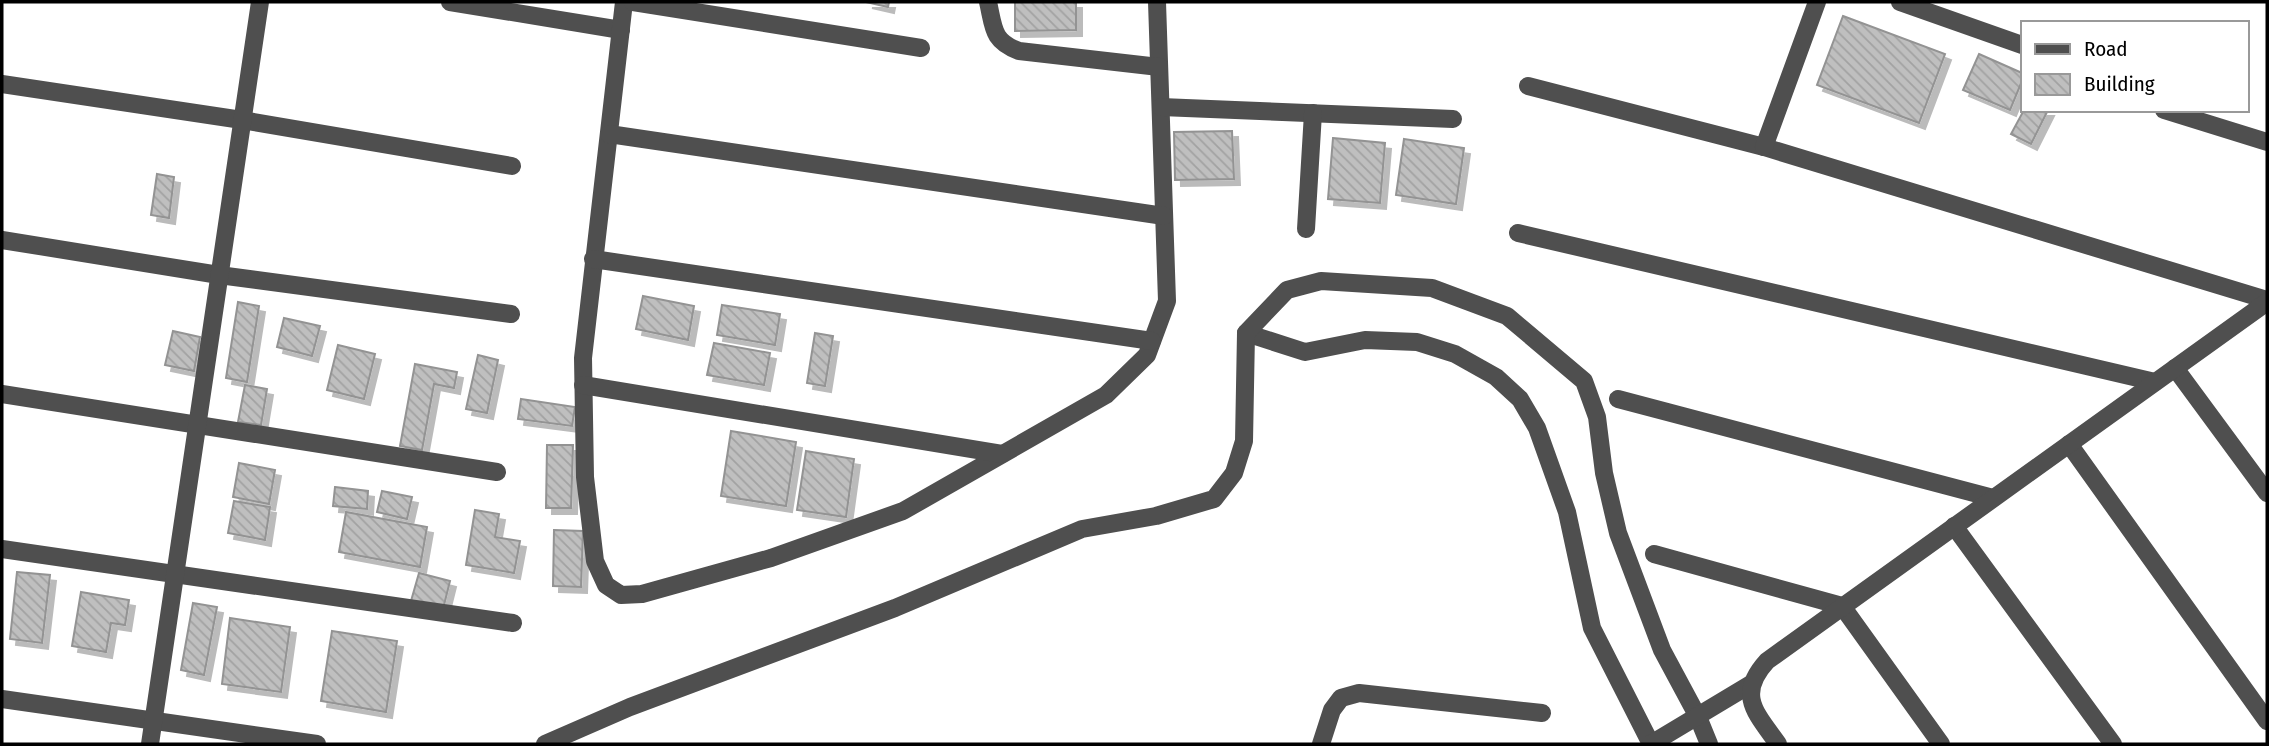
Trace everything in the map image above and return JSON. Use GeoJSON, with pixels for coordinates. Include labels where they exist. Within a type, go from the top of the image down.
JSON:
{"type":"FeatureCollection","features":[{"type":"Feature","properties":{"kind":"street"},"geometry":{"type":"LineString","coordinates":[[150,744],[260,2]]}},
{"type":"Feature","properties":{"kind":"street"},"geometry":{"type":"LineString","coordinates":[[450,2],[621,30]]}},
{"type":"Feature","properties":{"kind":"street"},"geometry":{"type":"LineString","coordinates":[[624,2],[583,358],[585,477],[595,561],[606,585],[621,595],[642,594],[771,558],[903,511],[1106,395],[1147,355],[1167,301],[1157,2]]}},
{"type":"Feature","properties":{"kind":"street"},"geometry":{"type":"LineString","coordinates":[[633,2],[920,48]]}},
{"type":"Feature","properties":{"kind":"street"},"geometry":{"type":"LineString","coordinates":[[988,2],[995,34],[1004,45],[1019,51],[1159,67]]}},
{"type":"Feature","properties":{"kind":"street"},"geometry":{"type":"LineString","coordinates":[[1764,147],[1817,2]]}},
{"type":"Feature","properties":{"kind":"street"},"geometry":{"type":"LineString","coordinates":[[1900,2],[2021,45]]}},
{"type":"Feature","properties":{"kind":"street"},"geometry":{"type":"LineString","coordinates":[[2,84],[242,120],[512,166]]}},
{"type":"Feature","properties":{"kind":"street"},"geometry":{"type":"LineString","coordinates":[[1528,86],[1764,147],[2267,301]]}},
{"type":"Feature","properties":{"kind":"street"},"geometry":{"type":"LineString","coordinates":[[1161,107],[1453,119]]}},
{"type":"Feature","properties":{"kind":"street"},"geometry":{"type":"LineString","coordinates":[[2170,112],[2267,142]]}},
{"type":"Feature","properties":{"kind":"street"},"geometry":{"type":"LineString","coordinates":[[1306,229],[1313,113]]}},
{"type":"Feature","properties":{"kind":"street"},"geometry":{"type":"LineString","coordinates":[[609,134],[1164,216]]}},
{"type":"Feature","properties":{"kind":"street"},"geometry":{"type":"LineString","coordinates":[[1518,233],[2155,382]]}},
{"type":"Feature","properties":{"kind":"street"},"geometry":{"type":"LineString","coordinates":[[2,240],[219,275],[512,314]]}},
{"type":"Feature","properties":{"kind":"street"},"geometry":{"type":"LineString","coordinates":[[593,259],[1152,341]]}},
{"type":"Feature","properties":{"kind":"street"},"geometry":{"type":"LineString","coordinates":[[545,744],[630,707],[895,608],[1082,529],[1156,516],[1214,499],[1234,472],[1244,441],[1246,333],[1287,290],[1321,281],[1432,288],[1507,316],[1584,381],[1597,417],[1604,473],[1618,533],[1662,650],[1698,717],[1709,744]]}},
{"type":"Feature","properties":{"kind":"street"},"geometry":{"type":"LineString","coordinates":[[1778,744],[1753,708],[1751,684],[1767,661],[2267,301]]}},
{"type":"Feature","properties":{"kind":"street"},"geometry":{"type":"LineString","coordinates":[[1246,333],[1304,352],[1365,340],[1418,342],[1455,354],[1496,377],[1520,399],[1537,428],[1567,512],[1592,628],[1651,744],[1751,684]]}},
{"type":"Feature","properties":{"kind":"street"},"geometry":{"type":"LineString","coordinates":[[2175,368],[2267,493]]}},
{"type":"Feature","properties":{"kind":"street"},"geometry":{"type":"LineString","coordinates":[[583,385],[1002,454]]}},
{"type":"Feature","properties":{"kind":"street"},"geometry":{"type":"LineString","coordinates":[[2,394],[497,472]]}},
{"type":"Feature","properties":{"kind":"street"},"geometry":{"type":"LineString","coordinates":[[1618,399],[1993,498]]}},
{"type":"Feature","properties":{"kind":"street"},"geometry":{"type":"LineString","coordinates":[[2069,444],[2267,721]]}},
{"type":"Feature","properties":{"kind":"street"},"geometry":{"type":"LineString","coordinates":[[1954,526],[2113,744]]}},
{"type":"Feature","properties":{"kind":"street"},"geometry":{"type":"LineString","coordinates":[[2,550],[513,623]]}},
{"type":"Feature","properties":{"kind":"street"},"geometry":{"type":"LineString","coordinates":[[1654,554],[1842,606],[1941,744]]}},
{"type":"Feature","properties":{"kind":"street"},"geometry":{"type":"LineString","coordinates":[[1321,744],[1332,710],[1342,698],[1359,693],[1542,713]]}},
{"type":"Feature","properties":{"kind":"street"},"geometry":{"type":"LineString","coordinates":[[2,699],[317,744]]}},
{"type":"Feature","properties":{"kind":"building"},"geometry":{"type":"Polygon","coordinates":[[[866,2],[889,2],[888,7],[866,2]]]}},
{"type":"Feature","properties":{"kind":"building"},"geometry":{"type":"Polygon","coordinates":[[[1015,2],[1076,2],[1076,30],[1015,31],[1015,2]]]}},
{"type":"Feature","properties":{"kind":"building"},"geometry":{"type":"Polygon","coordinates":[[[1843,16],[1945,54],[1919,123],[1817,85],[1843,16]]]}},
{"type":"Feature","properties":{"kind":"building"},"geometry":{"type":"Polygon","coordinates":[[[1979,54],[2021,73],[2021,83],[2010,110],[1963,90],[1979,54]]]}},
{"type":"Feature","properties":{"kind":"building"},"geometry":{"type":"Polygon","coordinates":[[[2023,112],[2047,112],[2031,144],[2011,134],[2023,112]]]}},
{"type":"Feature","properties":{"kind":"building"},"geometry":{"type":"Polygon","coordinates":[[[1232,131],[1234,179],[1175,180],[1174,132],[1232,131]]]}},
{"type":"Feature","properties":{"kind":"building"},"geometry":{"type":"Polygon","coordinates":[[[1333,138],[1385,143],[1380,203],[1328,199],[1333,138]]]}},
{"type":"Feature","properties":{"kind":"building"},"geometry":{"type":"Polygon","coordinates":[[[1404,139],[1464,148],[1456,204],[1396,195],[1404,139]]]}},
{"type":"Feature","properties":{"kind":"building"},"geometry":{"type":"Polygon","coordinates":[[[157,174],[174,177],[169,218],[151,215],[157,174]]]}},
{"type":"Feature","properties":{"kind":"building"},"geometry":{"type":"Polygon","coordinates":[[[643,296],[694,306],[688,340],[636,329],[643,296]]]}},
{"type":"Feature","properties":{"kind":"building"},"geometry":{"type":"Polygon","coordinates":[[[238,302],[259,306],[247,382],[226,378],[238,302]]]}},
{"type":"Feature","properties":{"kind":"building"},"geometry":{"type":"Polygon","coordinates":[[[722,305],[780,314],[775,345],[717,335],[722,305]]]}},
{"type":"Feature","properties":{"kind":"building"},"geometry":{"type":"Polygon","coordinates":[[[284,318],[320,326],[312,356],[277,347],[284,318]]]}},
{"type":"Feature","properties":{"kind":"building"},"geometry":{"type":"Polygon","coordinates":[[[173,331],[200,337],[194,371],[165,365],[173,331]]]}},
{"type":"Feature","properties":{"kind":"building"},"geometry":{"type":"Polygon","coordinates":[[[815,333],[833,336],[825,386],[807,383],[815,333]]]}},
{"type":"Feature","properties":{"kind":"building"},"geometry":{"type":"Polygon","coordinates":[[[714,343],[770,353],[764,385],[707,375],[714,343]]]}},
{"type":"Feature","properties":{"kind":"building"},"geometry":{"type":"Polygon","coordinates":[[[338,345],[375,354],[364,399],[327,390],[338,345]]]}},
{"type":"Feature","properties":{"kind":"building"},"geometry":{"type":"Polygon","coordinates":[[[478,355],[498,360],[487,413],[466,409],[478,355]]]}},
{"type":"Feature","properties":{"kind":"building"},"geometry":{"type":"Polygon","coordinates":[[[415,364],[457,372],[454,388],[434,384],[422,450],[400,446],[415,364]]]}},
{"type":"Feature","properties":{"kind":"building"},"geometry":{"type":"Polygon","coordinates":[[[245,385],[267,389],[261,425],[238,422],[245,385]]]}},
{"type":"Feature","properties":{"kind":"building"},"geometry":{"type":"Polygon","coordinates":[[[521,399],[575,407],[572,426],[518,419],[521,399]]]}},
{"type":"Feature","properties":{"kind":"building"},"geometry":{"type":"Polygon","coordinates":[[[731,431],[796,442],[786,506],[721,496],[731,431]]]}},
{"type":"Feature","properties":{"kind":"building"},"geometry":{"type":"Polygon","coordinates":[[[547,445],[573,445],[571,508],[546,508],[547,445]]]}},
{"type":"Feature","properties":{"kind":"building"},"geometry":{"type":"Polygon","coordinates":[[[806,451],[854,459],[846,517],[797,510],[806,451]]]}},
{"type":"Feature","properties":{"kind":"building"},"geometry":{"type":"Polygon","coordinates":[[[239,463],[275,470],[269,504],[233,497],[239,463]]]}},
{"type":"Feature","properties":{"kind":"building"},"geometry":{"type":"Polygon","coordinates":[[[335,487],[368,491],[367,509],[333,506],[335,487]]]}},
{"type":"Feature","properties":{"kind":"building"},"geometry":{"type":"Polygon","coordinates":[[[382,491],[412,497],[407,519],[377,512],[382,491]]]}},
{"type":"Feature","properties":{"kind":"building"},"geometry":{"type":"Polygon","coordinates":[[[234,501],[270,507],[265,540],[228,533],[234,501]]]}},
{"type":"Feature","properties":{"kind":"building"},"geometry":{"type":"Polygon","coordinates":[[[475,510],[499,514],[495,537],[520,541],[514,573],[466,565],[475,510]]]}},
{"type":"Feature","properties":{"kind":"building"},"geometry":{"type":"Polygon","coordinates":[[[346,512],[427,527],[420,567],[339,552],[346,512]]]}},
{"type":"Feature","properties":{"kind":"building"},"geometry":{"type":"Polygon","coordinates":[[[554,530],[583,531],[581,587],[553,586],[554,530]]]}},
{"type":"Feature","properties":{"kind":"building"},"geometry":{"type":"Polygon","coordinates":[[[17,572],[50,575],[42,643],[10,639],[17,572]]]}},
{"type":"Feature","properties":{"kind":"building"},"geometry":{"type":"Polygon","coordinates":[[[419,573],[450,581],[443,609],[411,601],[419,573]]]}},
{"type":"Feature","properties":{"kind":"building"},"geometry":{"type":"Polygon","coordinates":[[[81,592],[129,600],[125,625],[111,623],[106,652],[72,646],[81,592]]]}},
{"type":"Feature","properties":{"kind":"building"},"geometry":{"type":"Polygon","coordinates":[[[193,603],[217,607],[204,675],[181,670],[193,603]]]}},
{"type":"Feature","properties":{"kind":"building"},"geometry":{"type":"Polygon","coordinates":[[[230,618],[290,627],[281,692],[222,684],[230,618]]]}},
{"type":"Feature","properties":{"kind":"building"},"geometry":{"type":"Polygon","coordinates":[[[332,631],[397,641],[386,712],[321,701],[332,631]]]}}]}
